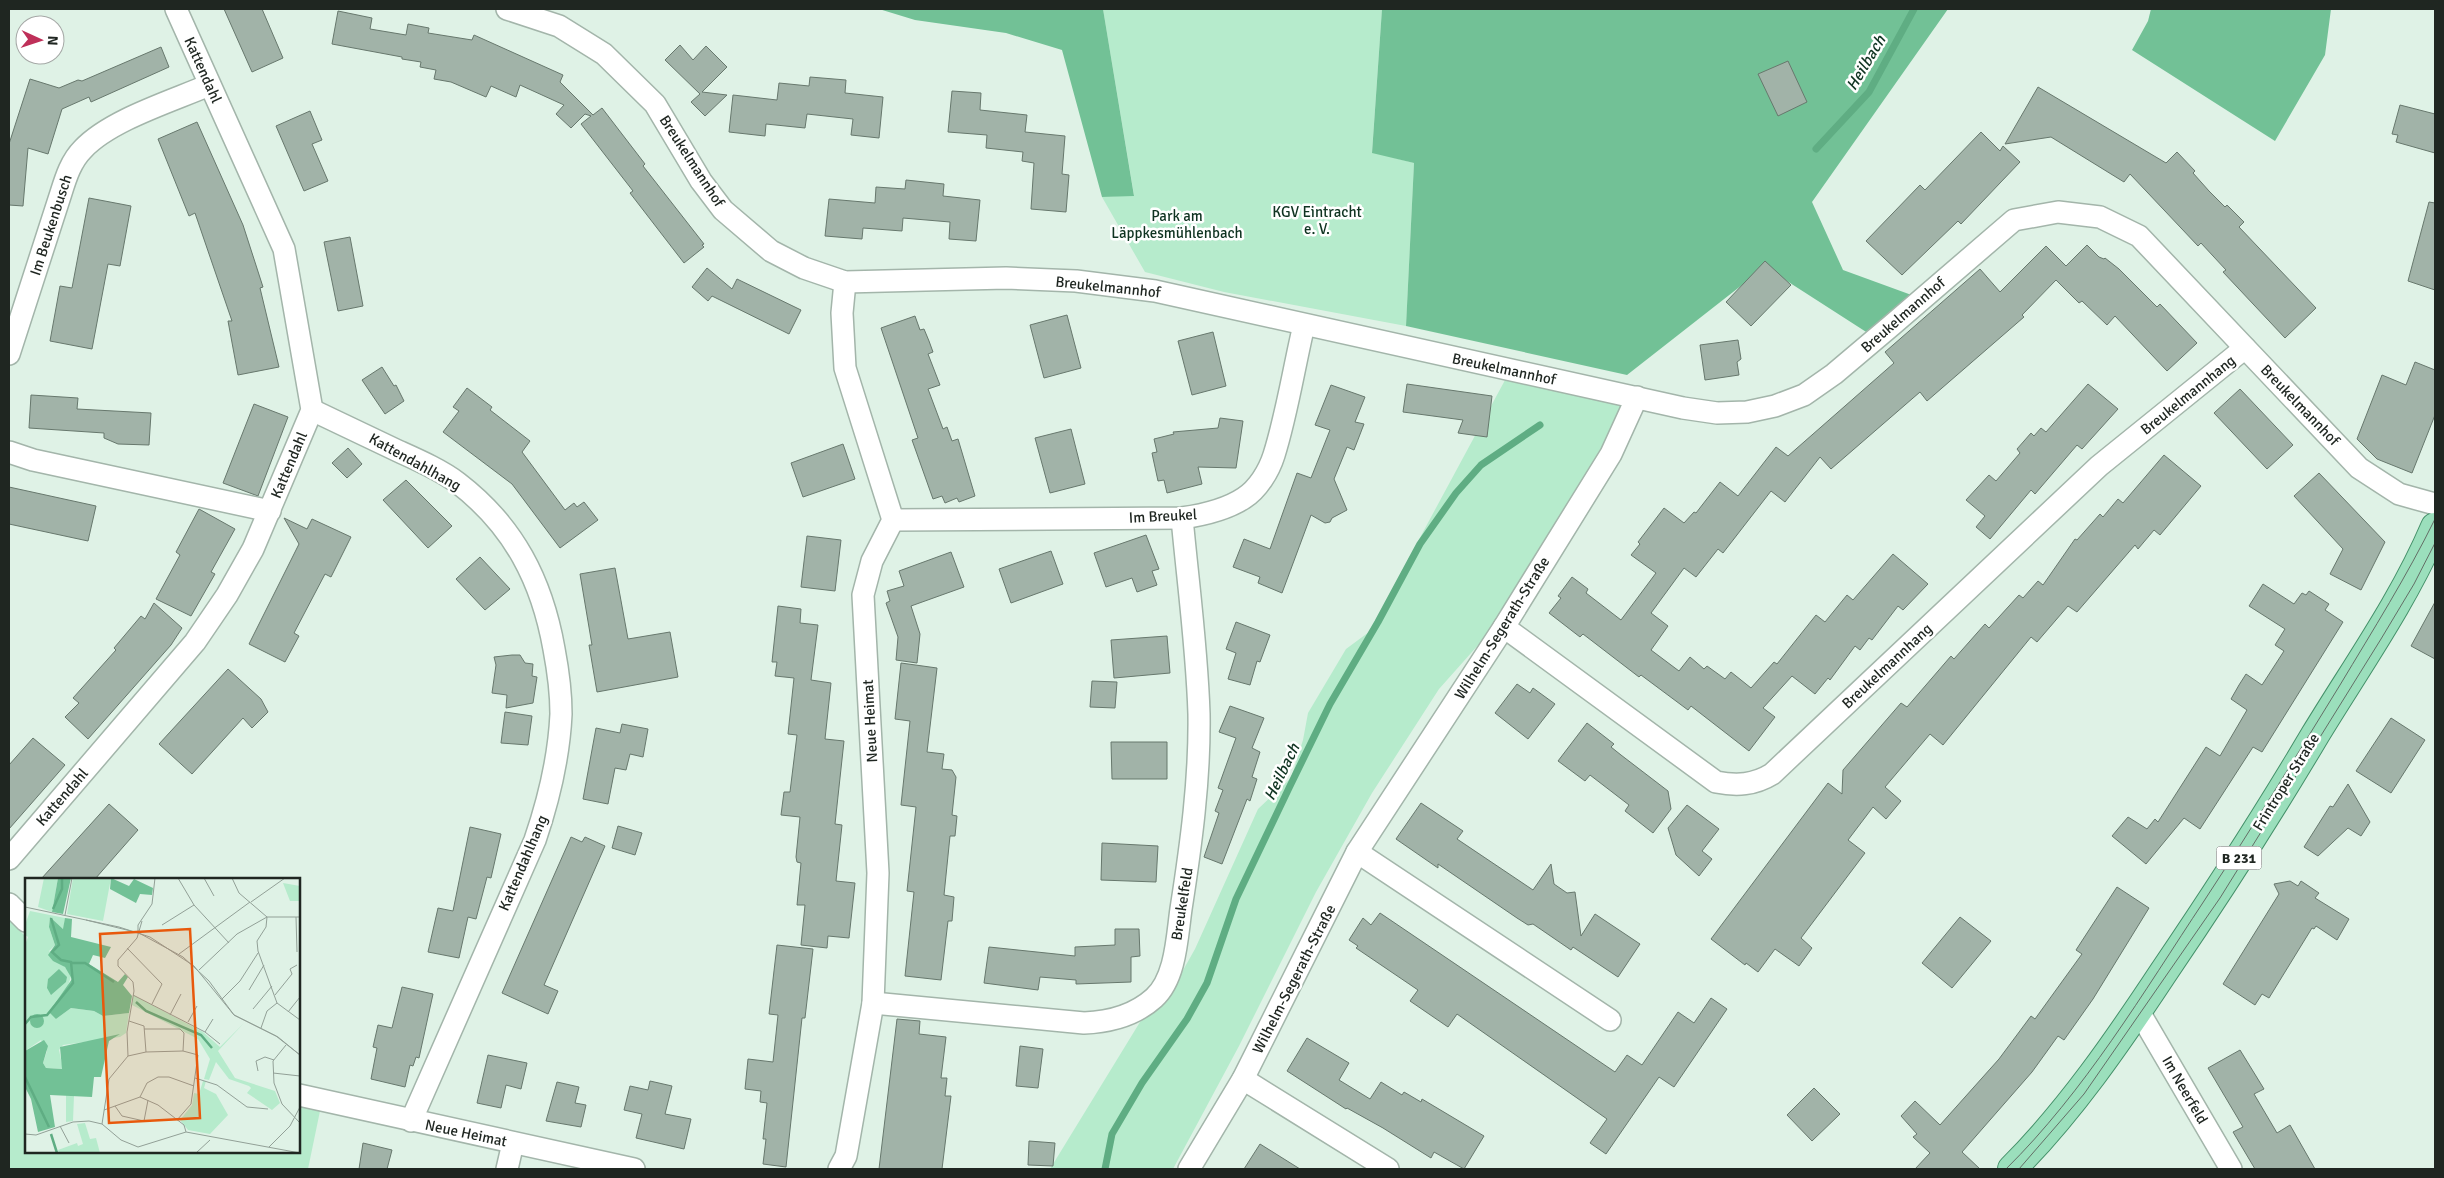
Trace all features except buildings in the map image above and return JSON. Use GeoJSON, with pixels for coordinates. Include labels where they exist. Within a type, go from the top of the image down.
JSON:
{"type":"FeatureCollection","features":[{"type":"Feature","properties":{"kind":"main road","name":"Frintroper Straße"},"geometry":{"type":"LineString","coordinates":[[2012,1169],[2057,1118],[2138,1010],[2278,798],[2397,601],[2423,555],[2435,527]]}},
{"type":"Feature","properties":{"kind":"street","name":"Kattendahl"},"geometry":{"type":"LineString","coordinates":[[9,859],[195,642],[253,549],[312,410],[284,249],[176,9]]}},
{"type":"Feature","properties":{"kind":"street","name":"Breukelmannhof"},"geometry":{"type":"LineString","coordinates":[[507,9],[558,26],[604,54],[655,104],[701,181],[723,210],[772,251],[804,268],[845,282],[1006,278],[1076,281],[1154,291],[1683,408],[1717,413],[1747,412],[1775,406],[1804,395],[1834,374],[2014,220],[2058,212],[2100,217],[2138,236],[2360,468],[2399,494],[2435,504]]}},
{"type":"Feature","properties":{"kind":"street","name":"Im Beukenbusch"},"geometry":{"type":"LineString","coordinates":[[9,354],[70,167],[82,150],[95,137],[117,124],[209,85]]}},
{"type":"Feature","properties":{"kind":"street"},"geometry":{"type":"LineString","coordinates":[[845,282],[842,313],[845,368],[893,520]]}},
{"type":"Feature","properties":{"kind":"street","name":"Im Breukel"},"geometry":{"type":"LineString","coordinates":[[893,520],[1182,518],[1203,515],[1224,508],[1245,498],[1262,479],[1274,456],[1304,325]]}},
{"type":"Feature","properties":{"kind":"street","name":"Breukelmannhang"},"geometry":{"type":"LineString","coordinates":[[1504,627],[1716,782],[1737,785],[1762,780],[1772,774],[2100,466],[2245,348]]}},
{"type":"Feature","properties":{"kind":"street","name":"Wilhelm-Segerath-Straße"},"geometry":{"type":"LineString","coordinates":[[1189,1169],[1243,1079],[1357,852],[1504,627],[1611,454],[1636,397]]}},
{"type":"Feature","properties":{"kind":"street","name":"Kattendahlhang"},"geometry":{"type":"LineString","coordinates":[[312,410],[419,460],[456,482],[488,508],[511,537],[534,576],[549,622],[557,666],[561,712],[556,759],[548,803],[535,840],[411,1121]]}},
{"type":"Feature","properties":{"kind":"street"},"geometry":{"type":"LineString","coordinates":[[9,452],[33,460],[270,511]]}},
{"type":"Feature","properties":{"kind":"street","name":"Breukelfeld"},"geometry":{"type":"LineString","coordinates":[[873,1003],[1084,1024],[1110,1022],[1131,1014],[1154,998],[1166,980],[1172,963],[1180,919],[1196,790],[1199,714],[1182,518]]}},
{"type":"Feature","properties":{"kind":"street","name":"Neue Heimat"},"geometry":{"type":"LineString","coordinates":[[839,1169],[846,1156],[873,1003],[878,873],[863,595],[872,561],[893,520]]}},
{"type":"Feature","properties":{"kind":"street"},"geometry":{"type":"LineString","coordinates":[[1357,852],[1610,1020]]}},
{"type":"Feature","properties":{"kind":"street"},"geometry":{"type":"LineString","coordinates":[[9,904],[25,920]]}},
{"type":"Feature","properties":{"kind":"street","name":"Im Neerfeld"},"geometry":{"type":"LineString","coordinates":[[2138,1010],[2231,1169]]}},
{"type":"Feature","properties":{"kind":"street"},"geometry":{"type":"LineString","coordinates":[[1243,1079],[1388,1169]]}},
{"type":"Feature","properties":{"kind":"street","name":"Neue Heimat"},"geometry":{"type":"LineString","coordinates":[[300,1095],[634,1169]]}},
{"type":"Feature","properties":{"kind":"street"},"geometry":{"type":"LineString","coordinates":[[507,1169],[513,1142]]}},
{"type":"Feature","properties":{"kind":"green space"},"geometry":{"type":"Polygon","coordinates":[[[879,9],[1103,9],[1134,196],[1102,197],[1062,50],[1006,33],[915,20],[879,9]]]}},
{"type":"Feature","properties":{"kind":"green space","name":"KGV Eintracht e. V."},"geometry":{"type":"Polygon","coordinates":[[[1103,9],[1382,9],[1372,152],[1414,163],[1406,326],[1224,292],[1145,272],[1102,197],[1134,195],[1103,9]]]}},
{"type":"Feature","properties":{"kind":"green space"},"geometry":{"type":"Polygon","coordinates":[[[1382,9],[1948,9],[1812,202],[1843,270],[1917,297],[1874,337],[1765,267],[1627,375],[1406,326],[1414,163],[1372,153],[1382,9]]]}},
{"type":"Feature","properties":{"kind":"green space"},"geometry":{"type":"Polygon","coordinates":[[[2151,9],[2331,9],[2325,55],[2275,141],[2132,50],[2148,21],[2151,9]]]}},
{"type":"Feature","properties":{"kind":"green space"},"geometry":{"type":"Polygon","coordinates":[[[1511,369],[1634,397],[1488,634],[1439,689],[1372,793],[1316,892],[1239,1046],[1173,1169],[1050,1169],[1140,1022],[1169,995],[1195,949],[1258,809],[1291,778],[1303,740],[1308,713],[1346,649],[1369,632],[1511,369]]]}},
{"type":"Feature","properties":{"kind":"green space"},"geometry":{"type":"Polygon","coordinates":[[[9,920],[25,936],[25,1153],[300,1153],[300,1106],[320,1111],[308,1169],[9,1169],[9,920]]]}},
{"type":"Feature","properties":{"kind":"waterway","name":"Heilbach"},"geometry":{"type":"LineString","coordinates":[[1816,149],[1869,92],[1914,9]]}},
{"type":"Feature","properties":{"kind":"waterway","name":"Heilbach"},"geometry":{"type":"LineString","coordinates":[[1105,1169],[1112,1134],[1142,1083],[1187,1019],[1207,983],[1236,899],[1289,788],[1330,704],[1378,622],[1420,544],[1456,493],[1481,465],[1540,425]]}},
{"type":"Feature","properties":{"kind":"tram line"},"geometry":{"type":"LineString","coordinates":[[2006,1169],[2062,1107],[2112,1040],[2158,971],[2256,821],[2340,685],[2401,582],[2435,519]]}},
{"type":"Feature","properties":{"kind":"tram line"},"geometry":{"type":"LineString","coordinates":[[2019,1169],[2084,1094],[2220,898],[2381,639],[2414,584],[2435,543]]}},
{"type":"Feature","properties":{"kind":"park label","name":"Park am Läppkesmühlenbach"},"geometry":{"type":"Point","coordinates":[1177,224]}}]}
